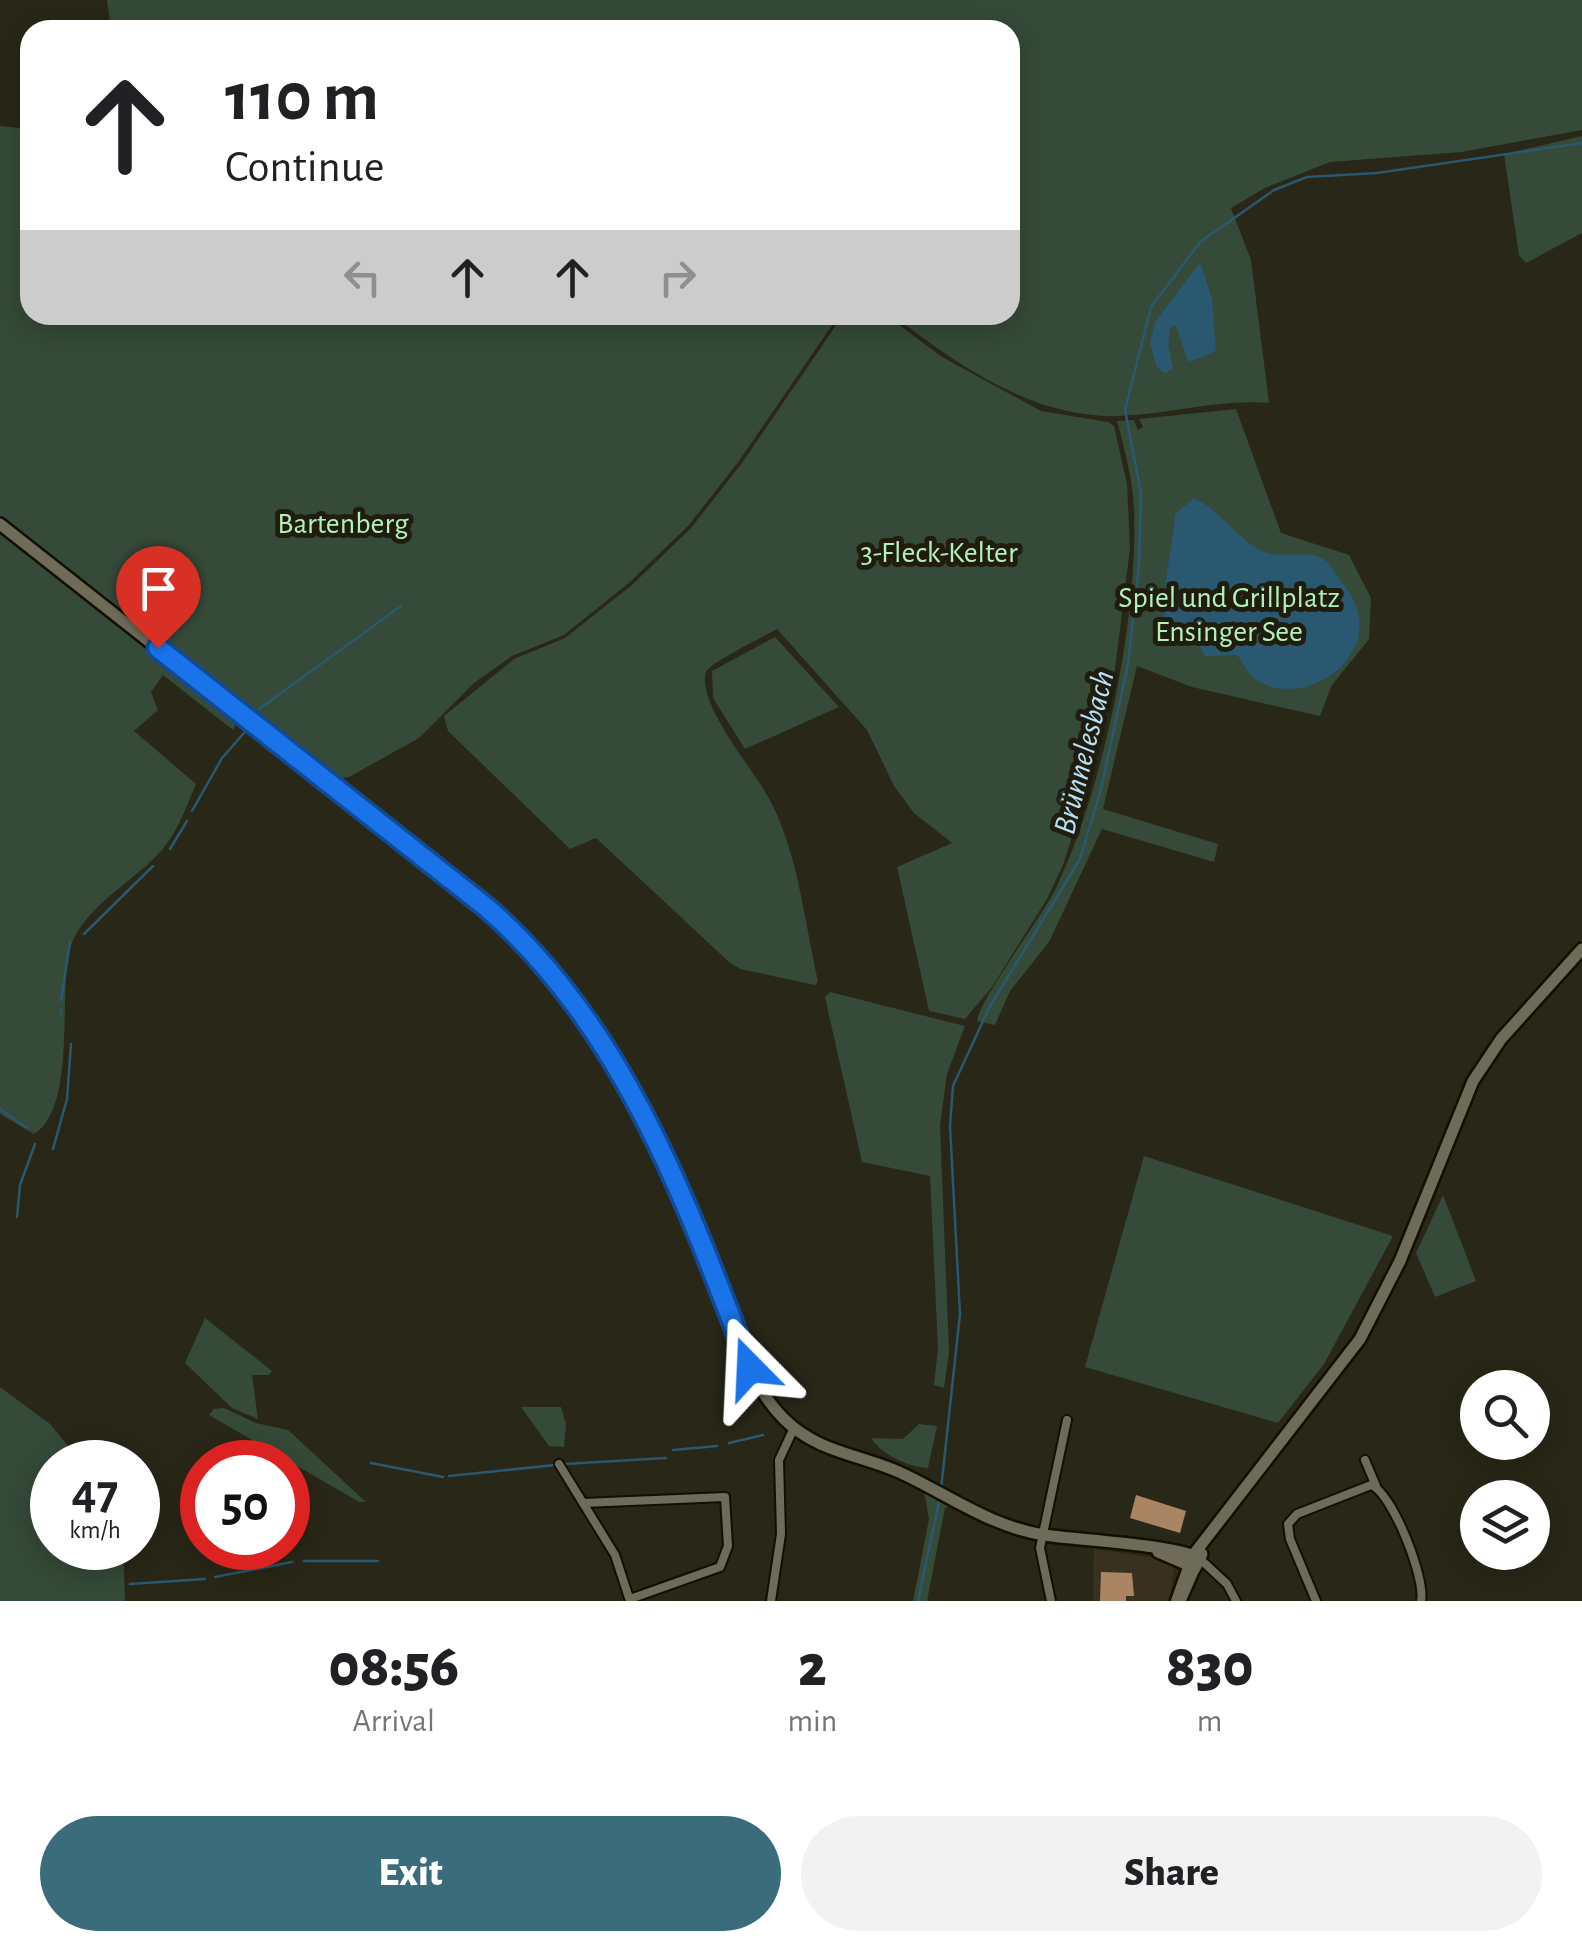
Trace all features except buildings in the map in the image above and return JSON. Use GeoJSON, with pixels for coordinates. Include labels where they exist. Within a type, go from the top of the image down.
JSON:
{"type":"FeatureCollection","features":[{"type":"Feature","properties":{"kind":"main road"},"geometry":{"type":"LineString","coordinates":[[0,524],[530,947],[608,1051],[702,1246],[754,1378],[772,1405],[794,1428],[826,1448],[898,1471],[996,1523],[1042,1534],[1145,1548],[1194,1561],[1232,1502],[1360,1339],[1400,1261],[1472,1082],[1501,1039],[1582,948]]}},
{"type":"Feature","properties":{"kind":"street"},"geometry":{"type":"LineString","coordinates":[[1052,1601],[1040,1548],[1067,1420]]}},
{"type":"Feature","properties":{"kind":"street"},"geometry":{"type":"LineString","coordinates":[[770,1601],[782,1534],[779,1460],[794,1428]]}},
{"type":"Feature","properties":{"kind":"street"},"geometry":{"type":"LineString","coordinates":[[1365,1460],[1376,1486],[1388,1499],[1420,1578],[1422,1601]]}},
{"type":"Feature","properties":{"kind":"street"},"geometry":{"type":"LineString","coordinates":[[559,1464],[615,1555],[630,1600],[720,1566],[728,1546],[725,1497],[584,1503]]}},
{"type":"Feature","properties":{"kind":"street"},"geometry":{"type":"LineString","coordinates":[[1316,1601],[1290,1540],[1288,1524],[1297,1514],[1361,1487],[1376,1486]]}},
{"type":"Feature","properties":{"kind":"street"},"geometry":{"type":"LineString","coordinates":[[1178,1601],[1194,1561],[1223,1579],[1236,1601]]}},
{"type":"Feature","properties":{"kind":"shaded area"},"geometry":{"type":"Polygon","coordinates":[[[1094,1549],[1169,1560],[1174,1568],[1170,1601],[1093,1601],[1094,1549]]]}},
{"type":"Feature","properties":{"kind":"green space"},"geometry":{"type":"Polygon","coordinates":[[[107,0],[1582,0],[1582,130],[1461,152],[1330,162],[1265,188],[1231,208],[1251,260],[1269,403],[1231,403],[1136,415],[1085,414],[1054,408],[997,385],[906,325],[1020,325],[1020,20],[110,20],[107,0]]]}},
{"type":"Feature","properties":{"kind":"green space","name":"Bartenberg"},"geometry":{"type":"Polygon","coordinates":[[[0,126],[20,128],[20,325],[832,325],[739,461],[689,525],[630,582],[564,635],[512,656],[474,683],[419,738],[349,777],[332,779],[0,519],[0,126]]]}},
{"type":"Feature","properties":{"kind":"green space"},"geometry":{"type":"Polygon","coordinates":[[[1582,136],[1582,233],[1526,263],[1519,255],[1504,154],[1582,136]]]}},
{"type":"Feature","properties":{"kind":"green space","name":"3-Fleck-Kelter"},"geometry":{"type":"Polygon","coordinates":[[[836,325],[899,325],[942,357],[1041,411],[1114,426],[1127,484],[1130,548],[1112,693],[1098,755],[1063,865],[1047,899],[992,987],[965,1019],[929,1011],[897,867],[952,843],[914,813],[894,786],[867,730],[777,629],[709,668],[705,685],[727,735],[778,816],[799,885],[818,981],[815,985],[740,969],[729,962],[596,838],[570,849],[448,731],[444,716],[514,659],[565,638],[632,585],[691,528],[742,463],[836,325]]]}},
{"type":"Feature","properties":{"kind":"green space","name":"Spiel und Grillplatz Ensinger See"},"geometry":{"type":"Polygon","coordinates":[[[1236,409],[1281,533],[1349,555],[1371,598],[1369,639],[1332,685],[1320,716],[1192,687],[1137,666],[1103,809],[1218,844],[1214,862],[1102,829],[1049,942],[1010,991],[995,1025],[977,1021],[988,996],[1055,890],[1088,804],[1114,705],[1134,555],[1132,488],[1117,421],[1134,420],[1138,430],[1143,427],[1139,419],[1236,409]]]}},
{"type":"Feature","properties":{"kind":"green space"},"geometry":{"type":"Polygon","coordinates":[[[0,529],[234,714],[237,722],[233,730],[163,675],[151,692],[158,710],[134,731],[196,784],[167,844],[96,909],[75,936],[66,972],[61,1077],[47,1121],[34,1134],[0,1114],[0,529]]]}},
{"type":"Feature","properties":{"kind":"green space"},"geometry":{"type":"Polygon","coordinates":[[[775,637],[839,707],[745,749],[713,698],[712,671],[775,637]]]}},
{"type":"Feature","properties":{"kind":"green space"},"geometry":{"type":"Polygon","coordinates":[[[830,992],[965,1026],[947,1074],[940,1125],[949,1352],[944,1388],[934,1385],[938,1349],[930,1176],[862,1162],[825,997],[830,992]]]}},
{"type":"Feature","properties":{"kind":"green space"},"geometry":{"type":"Polygon","coordinates":[[[1144,1156],[1393,1236],[1324,1364],[1278,1423],[1085,1367],[1144,1156]]]}},
{"type":"Feature","properties":{"kind":"green space"},"geometry":{"type":"Polygon","coordinates":[[[1443,1195],[1476,1281],[1435,1297],[1416,1253],[1443,1195]]]}},
{"type":"Feature","properties":{"kind":"green space"},"geometry":{"type":"Polygon","coordinates":[[[205,1318],[272,1371],[269,1375],[252,1375],[258,1419],[232,1408],[185,1363],[205,1318]]]}},
{"type":"Feature","properties":{"kind":"green space"},"geometry":{"type":"Polygon","coordinates":[[[0,1387],[50,1424],[63,1440],[30,1440],[30,1570],[124,1570],[125,1601],[0,1601],[0,1387]]]}},
{"type":"Feature","properties":{"kind":"green space"},"geometry":{"type":"Polygon","coordinates":[[[521,1407],[561,1407],[566,1424],[564,1447],[549,1446],[521,1407]]]}},
{"type":"Feature","properties":{"kind":"green space"},"geometry":{"type":"Polygon","coordinates":[[[224,1408],[256,1423],[288,1430],[299,1440],[252,1440],[209,1415],[214,1409],[224,1408]]]}},
{"type":"Feature","properties":{"kind":"green space"},"geometry":{"type":"Polygon","coordinates":[[[919,1424],[937,1426],[928,1468],[896,1459],[871,1438],[903,1439],[919,1424]]]}},
{"type":"Feature","properties":{"kind":"green space"},"geometry":{"type":"Polygon","coordinates":[[[310,1450],[366,1502],[359,1502],[310,1474],[310,1450]]]}},
{"type":"Feature","properties":{"kind":"green space"},"geometry":{"type":"Polygon","coordinates":[[[924,1491],[950,1506],[945,1508],[927,1601],[913,1601],[929,1519],[924,1491]]]}},
{"type":"Feature","properties":{"kind":"water"},"geometry":{"type":"Polygon","coordinates":[[[1200,262],[1212,299],[1216,351],[1188,362],[1176,325],[1171,326],[1168,344],[1173,368],[1165,373],[1157,368],[1150,343],[1155,322],[1200,262]]]}},
{"type":"Feature","properties":{"kind":"water","name":"Spiel und Grillplatz Ensinger See"},"geometry":{"type":"Polygon","coordinates":[[[1194,498],[1260,550],[1311,555],[1331,566],[1358,610],[1359,633],[1352,653],[1338,670],[1319,682],[1275,688],[1252,677],[1237,655],[1205,656],[1190,628],[1175,630],[1164,621],[1175,514],[1194,498]]]}},
{"type":"Feature","properties":{"kind":"waterway","name":"Brünnelesbach"},"geometry":{"type":"LineString","coordinates":[[941,1489],[960,1314],[950,1126],[953,1086],[989,1008],[1080,859],[1101,789],[1128,664],[1139,566],[1141,493],[1125,410],[1151,307],[1200,242],[1274,190],[1307,177],[1377,173],[1582,143]]}},
{"type":"Feature","properties":{"kind":"waterway"},"geometry":{"type":"LineString","coordinates":[[259,709],[401,606]]}},
{"type":"Feature","properties":{"kind":"waterway"},"geometry":{"type":"LineString","coordinates":[[192,811],[222,758],[244,733]]}},
{"type":"Feature","properties":{"kind":"waterway"},"geometry":{"type":"LineString","coordinates":[[170,849],[187,821]]}},
{"type":"Feature","properties":{"kind":"waterway"},"geometry":{"type":"LineString","coordinates":[[84,934],[153,866]]}},
{"type":"Feature","properties":{"kind":"waterway"},"geometry":{"type":"LineString","coordinates":[[61,1001],[70,942]]}},
{"type":"Feature","properties":{"kind":"waterway"},"geometry":{"type":"LineString","coordinates":[[61,1010],[61,1016]]}},
{"type":"Feature","properties":{"kind":"waterway"},"geometry":{"type":"LineString","coordinates":[[53,1149],[67,1099],[71,1044]]}},
{"type":"Feature","properties":{"kind":"waterway"},"geometry":{"type":"LineString","coordinates":[[0,1109],[27,1128]]}},
{"type":"Feature","properties":{"kind":"waterway"},"geometry":{"type":"LineString","coordinates":[[17,1217],[20,1185],[35,1144]]}},
{"type":"Feature","properties":{"kind":"waterway"},"geometry":{"type":"LineString","coordinates":[[729,1443],[763,1435]]}},
{"type":"Feature","properties":{"kind":"waterway"},"geometry":{"type":"LineString","coordinates":[[673,1450],[717,1446]]}},
{"type":"Feature","properties":{"kind":"waterway"},"geometry":{"type":"LineString","coordinates":[[564,1464],[666,1458]]}},
{"type":"Feature","properties":{"kind":"waterway"},"geometry":{"type":"LineString","coordinates":[[371,1463],[443,1477]]}},
{"type":"Feature","properties":{"kind":"waterway"},"geometry":{"type":"LineString","coordinates":[[449,1476],[555,1465]]}},
{"type":"Feature","properties":{"kind":"waterway","name":"Brünnelesbach"},"geometry":{"type":"LineString","coordinates":[[918,1601],[940,1497]]}},
{"type":"Feature","properties":{"kind":"waterway"},"geometry":{"type":"LineString","coordinates":[[310,1561],[378,1561]]}},
{"type":"Feature","properties":{"kind":"waterway"},"geometry":{"type":"LineString","coordinates":[[215,1577],[251,1570]]}},
{"type":"Feature","properties":{"kind":"waterway"},"geometry":{"type":"LineString","coordinates":[[130,1584],[205,1579]]}},
{"type":"Feature","properties":{"kind":"route"},"geometry":{"type":"LineString","coordinates":[[158,648],[486,907],[530,947],[558,981],[608,1051],[630,1092],[702,1246],[750,1368]]}}]}
